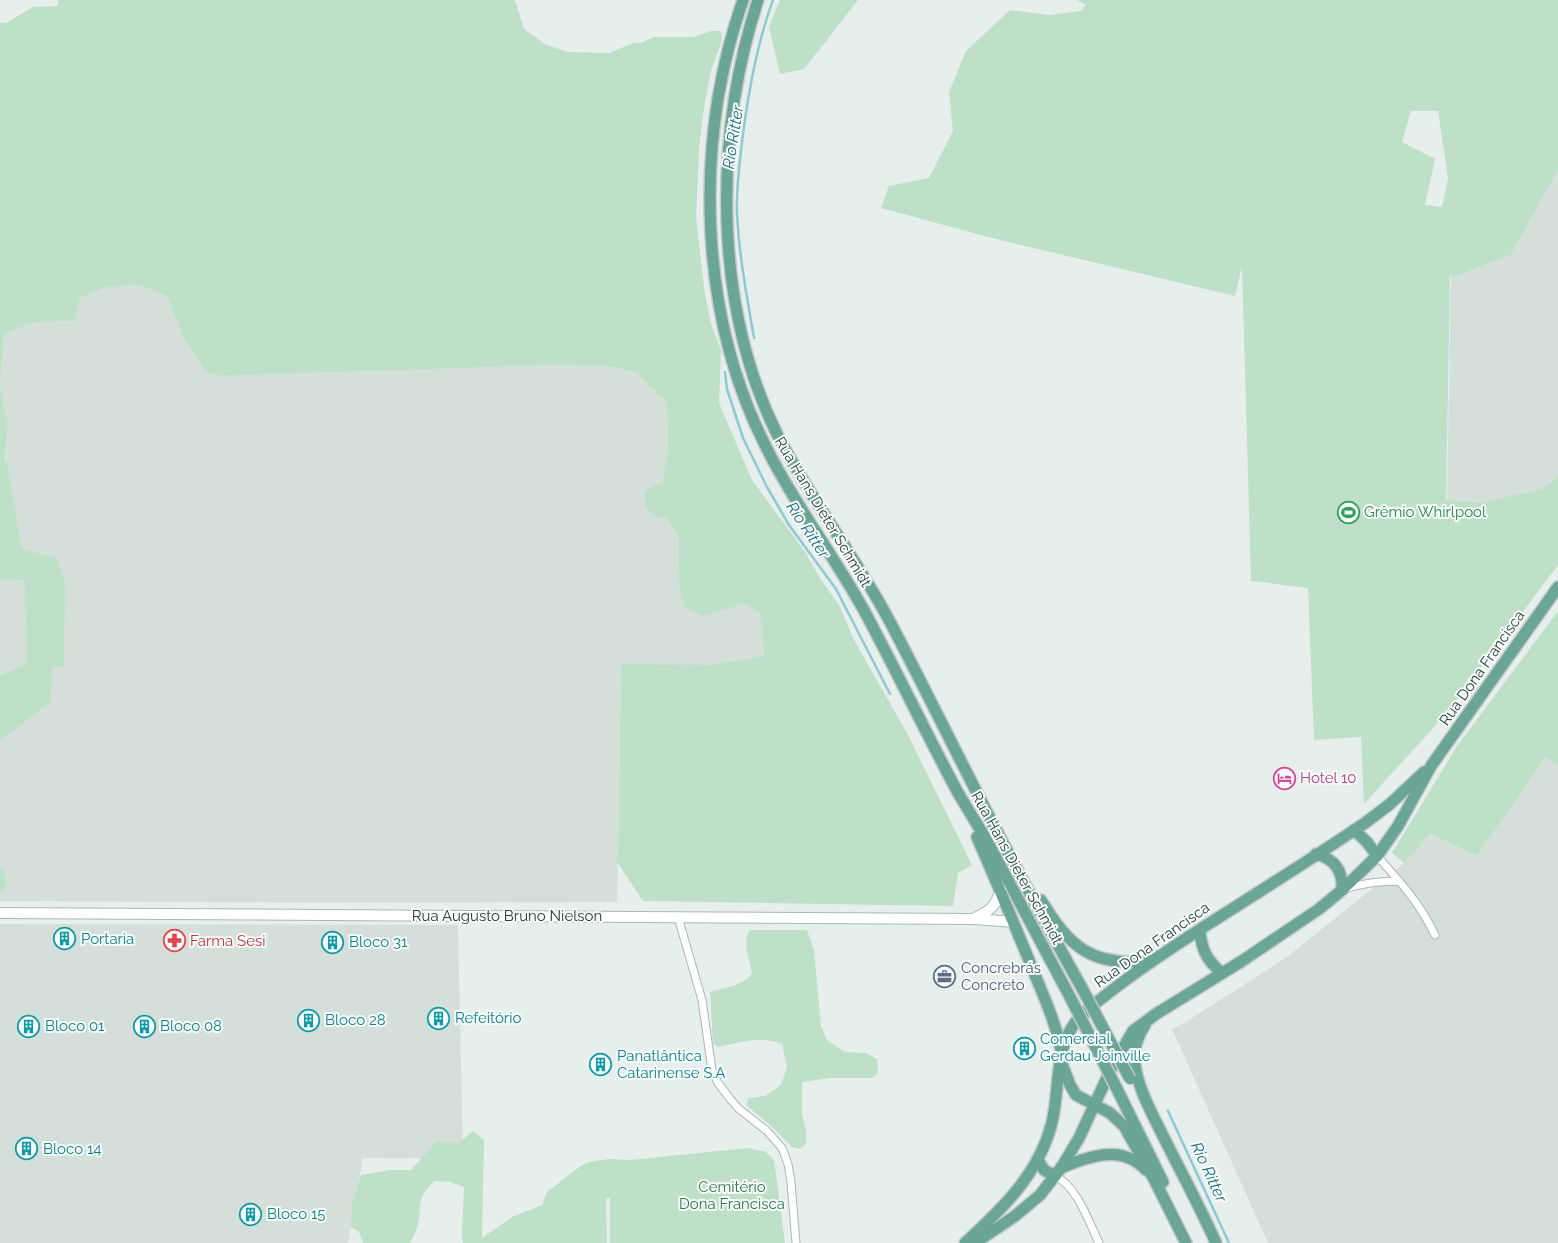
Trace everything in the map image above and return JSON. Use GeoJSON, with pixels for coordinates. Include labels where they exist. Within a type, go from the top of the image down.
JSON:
{"type":"FeatureCollection","features":[{"type":"Feature","properties":{"kind":"main road","name":"Rua Hans Dieter Schmidt"},"geometry":{"type":"LineString","coordinates":[[743,0],[731,39],[716,124],[711,175],[710,212],[714,273],[719,304],[732,359],[747,407],[766,449],[796,503],[865,612],[958,792],[992,849],[1070,997],[1194,1243]]}},
{"type":"Feature","properties":{"kind":"main road","name":"Rua Hans Dieter Schmidt"},"geometry":{"type":"LineString","coordinates":[[758,0],[746,39],[740,71],[729,141],[726,188],[730,263],[736,302],[750,363],[768,414],[810,494],[880,604],[1032,898],[1130,1079],[1208,1243]]}},
{"type":"Feature","properties":{"kind":"main road","name":"Rua Dona Francisca"},"geometry":{"type":"LineString","coordinates":[[975,1243],[1015,1216],[1040,1195],[1058,1172],[1079,1138],[1112,1067],[1133,1031],[1148,1018],[1222,973],[1319,909],[1377,856],[1398,826],[1431,766],[1558,587]]}},
{"type":"Feature","properties":{"kind":"main road","name":"Rua Dona Francisca"},"geometry":{"type":"LineString","coordinates":[[965,1243],[1011,1197],[1038,1160],[1048,1139],[1053,1120],[1061,1056],[1066,1038],[1089,1008],[1150,961],[1354,830],[1390,804],[1431,766]]}},
{"type":"Feature","properties":{"kind":"main road"},"geometry":{"type":"LineString","coordinates":[[973,785],[1056,924],[1067,937],[1100,959],[1126,962],[1150,961]]}},
{"type":"Feature","properties":{"kind":"main road"},"geometry":{"type":"LineString","coordinates":[[958,792],[1014,922],[1058,1034],[1061,1056],[1070,1085],[1076,1096],[1095,1104],[1119,1120],[1124,1126],[1154,1179],[1186,1243]]}},
{"type":"Feature","properties":{"kind":"main road"},"geometry":{"type":"LineString","coordinates":[[1354,830],[1367,842],[1377,856]]}},
{"type":"Feature","properties":{"kind":"main road"},"geometry":{"type":"LineString","coordinates":[[1316,854],[1326,856],[1340,870],[1343,880],[1342,890]]}},
{"type":"Feature","properties":{"kind":"main road"},"geometry":{"type":"LineString","coordinates":[[974,919],[994,906],[1000,890]]}},
{"type":"Feature","properties":{"kind":"main road","name":"Rua Augusto Bruno Nielson"},"geometry":{"type":"LineString","coordinates":[[0,913],[974,919],[1014,922]]}},
{"type":"Feature","properties":{"kind":"main road"},"geometry":{"type":"LineString","coordinates":[[1200,930],[1200,943],[1204,955],[1222,973]]}},
{"type":"Feature","properties":{"kind":"main road"},"geometry":{"type":"LineString","coordinates":[[1148,1018],[1139,1034],[1135,1049],[1135,1065],[1140,1083],[1157,1123],[1216,1243]]}},
{"type":"Feature","properties":{"kind":"main road"},"geometry":{"type":"LineString","coordinates":[[1038,1160],[1044,1170],[1058,1172],[1081,1159],[1115,1154],[1131,1158],[1141,1165],[1154,1179]]}},
{"type":"Feature","properties":{"kind":"street"},"geometry":{"type":"LineString","coordinates":[[1377,856],[1424,912],[1435,935]]}},
{"type":"Feature","properties":{"kind":"street"},"geometry":{"type":"LineString","coordinates":[[1342,890],[1360,884],[1399,881]]}},
{"type":"Feature","properties":{"kind":"street"},"geometry":{"type":"LineString","coordinates":[[678,917],[702,1000],[712,1070],[718,1083],[739,1109],[767,1131],[782,1148],[788,1164],[791,1182],[796,1243]]}},
{"type":"Feature","properties":{"kind":"street"},"geometry":{"type":"LineString","coordinates":[[1058,1172],[1073,1191],[1099,1243]]}},
{"type":"Feature","properties":{"kind":"shaded area"},"geometry":{"type":"Polygon","coordinates":[[[1558,170],[1558,476],[1544,488],[1480,503],[1447,501],[1451,278],[1511,255],[1558,170]]]}},
{"type":"Feature","properties":{"kind":"shaded area"},"geometry":{"type":"Polygon","coordinates":[[[140,285],[167,296],[182,335],[206,373],[222,376],[556,365],[613,367],[635,372],[666,402],[667,462],[662,482],[667,518],[679,538],[678,581],[704,616],[744,604],[762,613],[764,656],[709,665],[621,665],[617,902],[0,901],[0,563],[8,428],[0,383],[4,334],[21,326],[44,320],[76,321],[79,298],[108,287],[140,285]]]}},
{"type":"Feature","properties":{"kind":"shaded area"},"geometry":{"type":"Polygon","coordinates":[[[1546,757],[1558,765],[1558,1243],[1268,1243],[1172,1029],[1287,957],[1404,863],[1431,834],[1477,856],[1546,757]]]}},
{"type":"Feature","properties":{"kind":"shaded area"},"geometry":{"type":"Polygon","coordinates":[[[0,924],[458,925],[463,1159],[363,1158],[348,1243],[0,1243],[0,924]]]}},
{"type":"Feature","properties":{"kind":"green space"},"geometry":{"type":"Polygon","coordinates":[[[58,0],[515,0],[524,29],[545,44],[567,52],[609,53],[654,37],[694,37],[711,31],[720,31],[722,35],[721,43],[711,70],[703,114],[699,149],[696,217],[704,288],[711,324],[721,350],[719,403],[752,480],[805,552],[821,580],[839,605],[854,640],[907,733],[972,865],[958,873],[953,906],[643,901],[617,862],[621,664],[709,665],[764,656],[761,613],[744,604],[704,616],[684,607],[678,581],[679,538],[667,518],[654,517],[645,506],[645,491],[662,482],[665,471],[668,442],[666,402],[635,372],[613,367],[556,365],[222,376],[206,373],[182,335],[167,296],[139,285],[108,287],[79,298],[76,321],[39,322],[4,334],[0,383],[0,23],[6,23],[33,7],[58,6],[58,0]]]}},
{"type":"Feature","properties":{"kind":"green space"},"geometry":{"type":"Polygon","coordinates":[[[780,0],[858,0],[804,69],[780,74],[769,27],[780,0]]]}},
{"type":"Feature","properties":{"kind":"green space"},"geometry":{"type":"Polygon","coordinates":[[[1077,0],[1558,0],[1558,170],[1511,255],[1451,278],[1450,276],[1446,500],[1480,503],[1544,488],[1558,476],[1558,565],[1446,714],[1364,804],[1361,737],[1314,740],[1308,588],[1251,581],[1242,266],[1235,296],[992,238],[881,208],[889,186],[929,178],[953,131],[949,92],[966,51],[1010,10],[1049,15],[1080,11],[1086,5],[1077,0]],[[1411,111],[1402,142],[1435,159],[1425,205],[1442,207],[1448,178],[1438,111],[1411,111]]]}},
{"type":"Feature","properties":{"kind":"green space"},"geometry":{"type":"Polygon","coordinates":[[[0,383],[8,428],[5,461],[7,461],[22,549],[56,558],[65,581],[64,667],[52,667],[51,701],[0,741],[0,676],[27,663],[25,580],[0,581],[0,383]]]}},
{"type":"Feature","properties":{"kind":"green space"},"geometry":{"type":"Polygon","coordinates":[[[1558,611],[1558,765],[1546,757],[1477,856],[1431,834],[1404,863],[1392,853],[1457,746],[1558,611]]]}},
{"type":"Feature","properties":{"kind":"green space"},"geometry":{"type":"Polygon","coordinates":[[[0,868],[5,876],[4,893],[0,893],[0,868]]]}},
{"type":"Feature","properties":{"kind":"green space"},"geometry":{"type":"Polygon","coordinates":[[[750,930],[807,930],[814,951],[821,1026],[827,1040],[845,1052],[866,1053],[877,1059],[878,1073],[872,1078],[830,1078],[802,1082],[802,1115],[806,1129],[806,1144],[800,1149],[792,1147],[746,1105],[748,1098],[765,1096],[781,1085],[787,1067],[782,1044],[758,1040],[742,1041],[718,1047],[713,1043],[710,992],[743,982],[752,974],[746,946],[747,935],[750,930]]]}},
{"type":"Feature","properties":{"kind":"green space","name":"Cemitério Dona Francisca"},"geometry":{"type":"Polygon","coordinates":[[[473,1131],[484,1140],[482,1238],[512,1217],[542,1205],[547,1192],[582,1165],[610,1159],[630,1160],[748,1148],[766,1152],[774,1160],[785,1243],[610,1243],[610,1198],[606,1199],[607,1243],[463,1243],[464,1187],[450,1182],[435,1181],[422,1197],[418,1224],[410,1243],[363,1243],[359,1232],[351,1227],[352,1204],[361,1175],[390,1170],[411,1170],[436,1142],[459,1143],[473,1131]]]}},
{"type":"Feature","properties":{"kind":"waterway","name":"Rio Ritter"},"geometry":{"type":"LineString","coordinates":[[754,338],[740,245],[737,213],[738,173],[751,83],[762,33],[773,0]]}},
{"type":"Feature","properties":{"kind":"waterway","name":"Rio Ritter"},"geometry":{"type":"LineString","coordinates":[[725,372],[727,389],[743,438],[767,487],[789,525],[836,589],[890,694]]}},
{"type":"Feature","properties":{"kind":"waterway","name":"Rio Ritter"},"geometry":{"type":"LineString","coordinates":[[1168,1111],[1229,1243]]}},
{"type":"Feature","properties":{"kind":"place","name":"Grêmio Whirlpool"},"geometry":{"type":"Point","coordinates":[1348,512]}},
{"type":"Feature","properties":{"kind":"place","name":"Hotel 10"},"geometry":{"type":"Point","coordinates":[1284,778]}},
{"type":"Feature","properties":{"kind":"place","name":"Portaria"},"geometry":{"type":"Point","coordinates":[65,939]}},
{"type":"Feature","properties":{"kind":"place","name":"Farma Sesi"},"geometry":{"type":"Point","coordinates":[174,941]}},
{"type":"Feature","properties":{"kind":"place","name":"Bloco 31"},"geometry":{"type":"Point","coordinates":[333,942]}},
{"type":"Feature","properties":{"kind":"place","name":"Concrebrás Concreto"},"geometry":{"type":"Point","coordinates":[945,977]}},
{"type":"Feature","properties":{"kind":"place","name":"Refeitório"},"geometry":{"type":"Point","coordinates":[439,1018]}},
{"type":"Feature","properties":{"kind":"place","name":"Bloco 28"},"geometry":{"type":"Point","coordinates":[309,1020]}},
{"type":"Feature","properties":{"kind":"place","name":"Bloco 01"},"geometry":{"type":"Point","coordinates":[29,1026]}},
{"type":"Feature","properties":{"kind":"place","name":"Bloco 08"},"geometry":{"type":"Point","coordinates":[144,1026]}},
{"type":"Feature","properties":{"kind":"place","name":"Comercial Gerdau Joinville"},"geometry":{"type":"Point","coordinates":[1024,1048]}},
{"type":"Feature","properties":{"kind":"place","name":"Panatlântica Catarinense S.A"},"geometry":{"type":"Point","coordinates":[601,1065]}},
{"type":"Feature","properties":{"kind":"place","name":"Bloco 14"},"geometry":{"type":"Point","coordinates":[27,1149]}},
{"type":"Feature","properties":{"kind":"place","name":"Bloco 15"},"geometry":{"type":"Point","coordinates":[251,1214]}}]}
